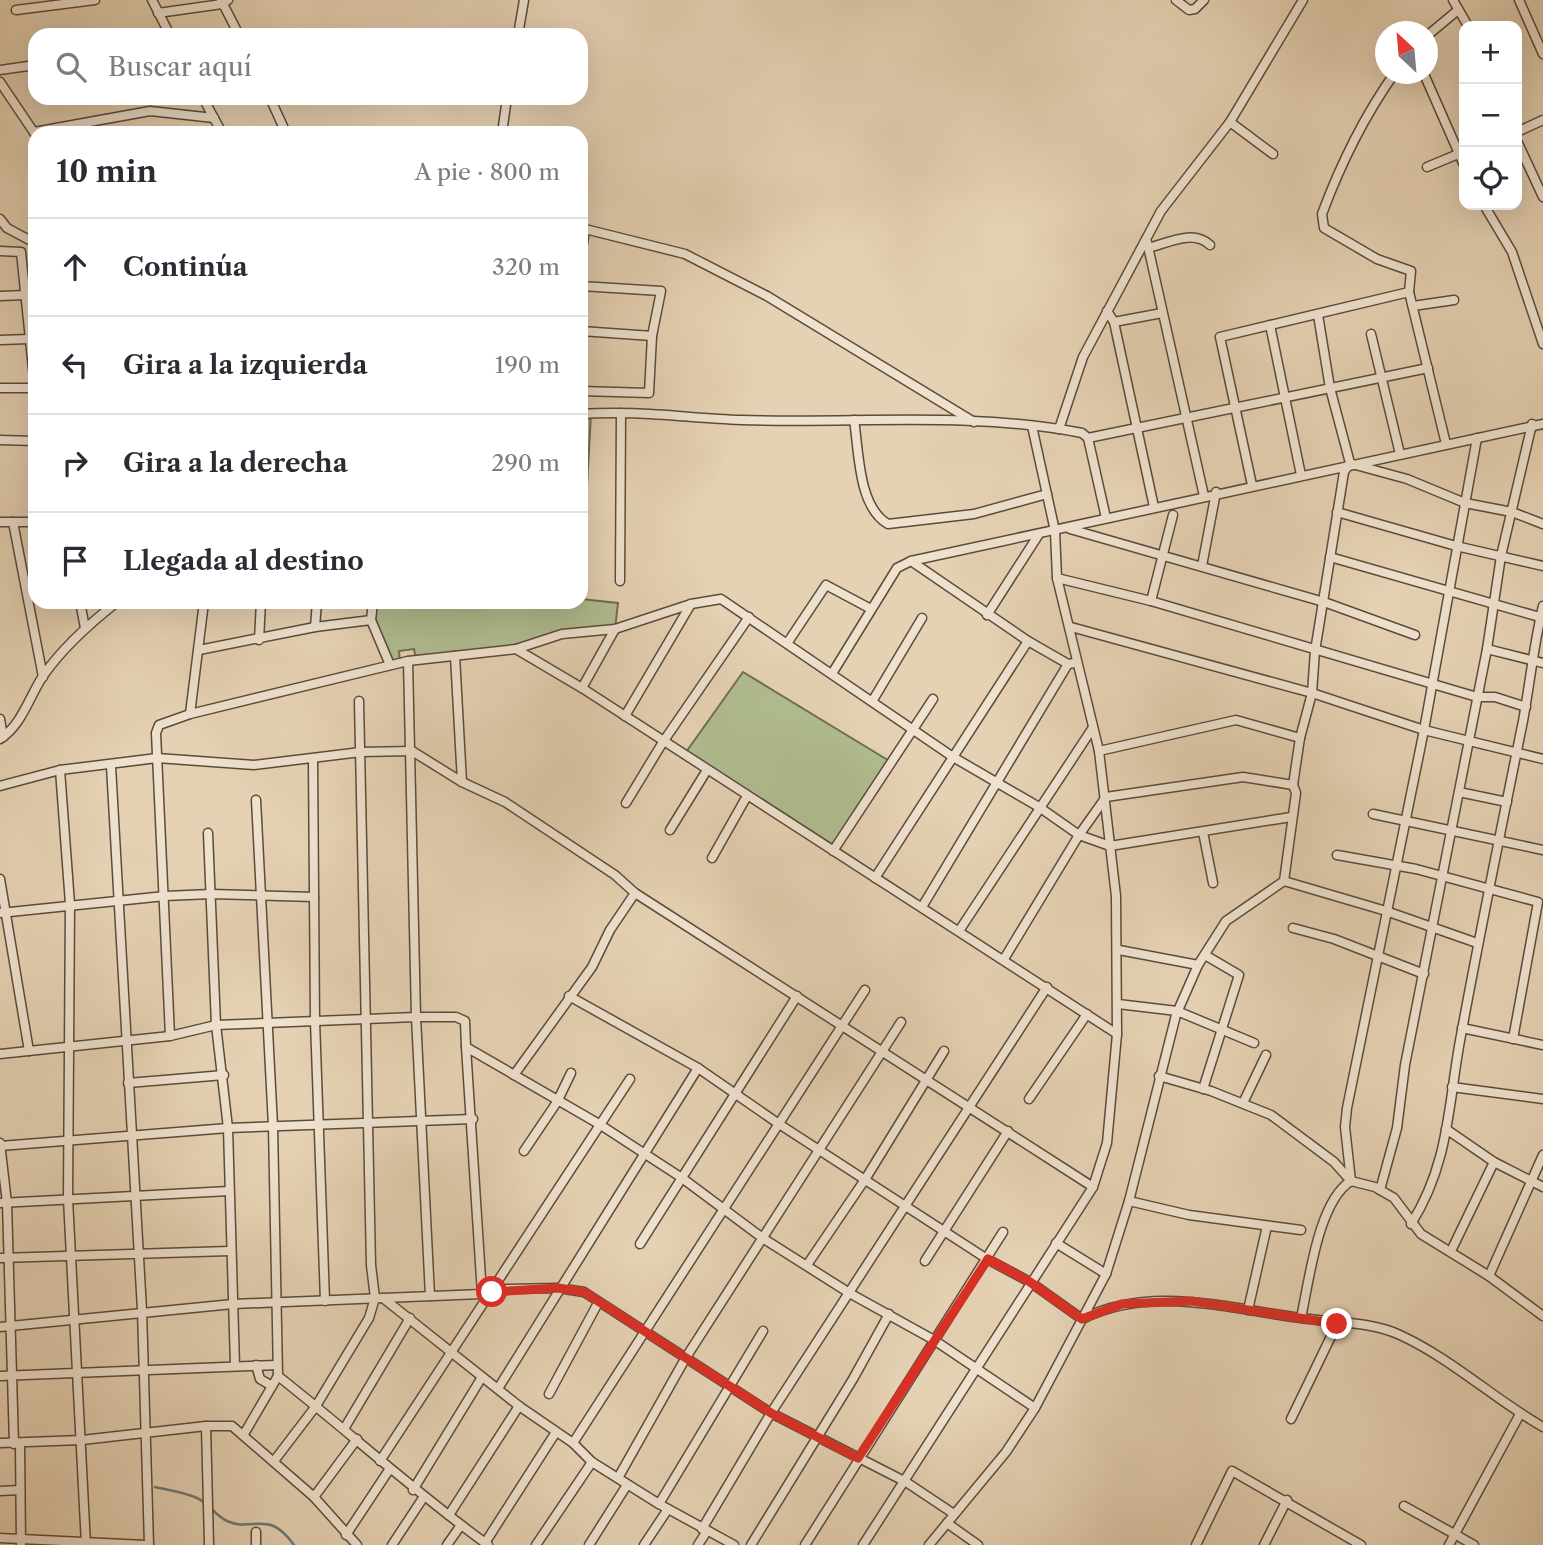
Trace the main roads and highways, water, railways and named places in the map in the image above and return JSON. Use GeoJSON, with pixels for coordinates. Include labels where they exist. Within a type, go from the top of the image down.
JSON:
{"type":"FeatureCollection","features":[{"type":"Feature","properties":{"kind":"waterway"},"geometry":{"type":"LineString","coordinates":[[155,1487],[197,1498],[219,1516],[236,1524],[268,1524],[276,1527],[294,1545]]}}]}
